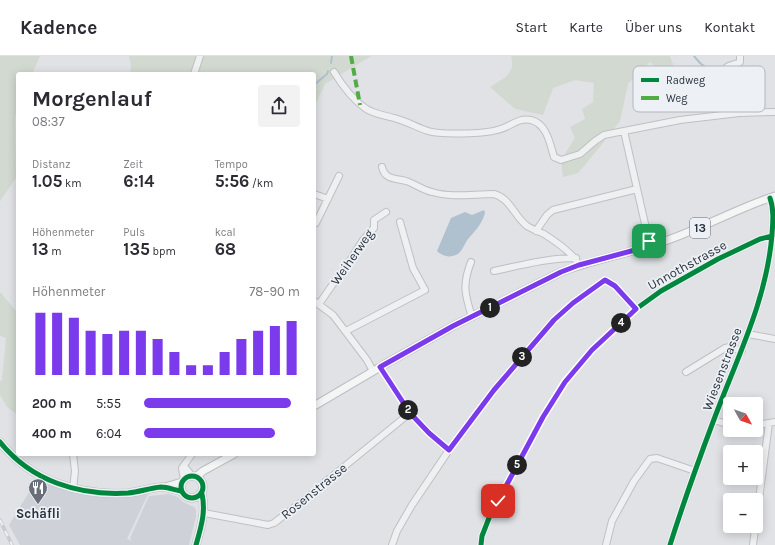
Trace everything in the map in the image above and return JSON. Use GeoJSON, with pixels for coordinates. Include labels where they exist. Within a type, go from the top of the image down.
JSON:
{"type":"FeatureCollection","features":[{"type":"Feature","properties":{"kind":"main road","name":"13"},"geometry":{"type":"LineString","coordinates":[[316,405],[376,369],[472,317],[561,272],[577,262],[650,246],[687,233],[772,197]]}},
{"type":"Feature","properties":{"kind":"main road"},"geometry":{"type":"LineString","coordinates":[[0,442],[14,458],[38,476],[73,489],[109,494],[136,492],[165,487],[194,476],[230,456]]}},
{"type":"Feature","properties":{"kind":"main road"},"geometry":{"type":"LineString","coordinates":[[202,482],[212,466]]}},
{"type":"Feature","properties":{"kind":"main road"},"geometry":{"type":"LineString","coordinates":[[194,476],[202,482],[204,488],[202,494],[204,512],[202,526],[196,545]]}},
{"type":"Feature","properties":{"kind":"main road"},"geometry":{"type":"LineString","coordinates":[[183,481],[181,485],[185,496],[193,499],[204,512]]}},
{"type":"Feature","properties":{"kind":"main road"},"geometry":{"type":"LineString","coordinates":[[165,487],[182,491]]}},
{"type":"Feature","properties":{"kind":"main road"},"geometry":{"type":"LineString","coordinates":[[193,499],[202,494]]}},
{"type":"Feature","properties":{"kind":"street"},"geometry":{"type":"LineString","coordinates":[[195,72],[200,56]]}},
{"type":"Feature","properties":{"kind":"street"},"geometry":{"type":"LineString","coordinates":[[729,66],[740,62],[740,56]]}},
{"type":"Feature","properties":{"kind":"street"},"geometry":{"type":"LineString","coordinates":[[334,72],[351,94],[370,111],[410,123],[429,131],[455,134],[498,130],[519,121],[533,121],[546,133],[554,157],[561,160],[580,154],[604,134],[680,120],[739,112],[775,112]]}},
{"type":"Feature","properties":{"kind":"street"},"geometry":{"type":"LineString","coordinates":[[624,131],[650,246]]}},
{"type":"Feature","properties":{"kind":"street"},"geometry":{"type":"LineString","coordinates":[[382,166],[383,172],[387,176],[405,181],[432,192],[453,196],[494,194],[503,197],[519,218],[527,225],[544,235],[577,262]]}},
{"type":"Feature","properties":{"kind":"street"},"geometry":{"type":"LineString","coordinates":[[316,223],[339,176]]}},
{"type":"Feature","properties":{"kind":"street"},"geometry":{"type":"LineString","coordinates":[[536,231],[547,215],[553,210],[637,189]]}},
{"type":"Feature","properties":{"kind":"street"},"geometry":{"type":"LineString","coordinates":[[316,195],[328,199]]}},
{"type":"Feature","properties":{"kind":"street","name":"Wiesenstrasse"},"geometry":{"type":"LineString","coordinates":[[670,545],[695,471],[742,351],[760,296],[772,236],[772,197]]}},
{"type":"Feature","properties":{"kind":"street","name":"Weiherweg"},"geometry":{"type":"LineString","coordinates":[[316,302],[342,273],[363,240],[374,228],[374,220],[386,212]]}},
{"type":"Feature","properties":{"kind":"street"},"geometry":{"type":"LineString","coordinates":[[346,331],[425,290],[413,268],[400,222]]}},
{"type":"Feature","properties":{"kind":"street","name":"Unnothstrasse"},"geometry":{"type":"LineString","coordinates":[[481,545],[482,536],[489,518],[543,417],[565,382],[592,350],[636,309],[661,291],[682,278],[760,239],[772,236]]}},
{"type":"Feature","properties":{"kind":"street"},"geometry":{"type":"LineString","coordinates":[[494,271],[558,258],[577,262]]}},
{"type":"Feature","properties":{"kind":"street"},"geometry":{"type":"LineString","coordinates":[[471,262],[467,274],[466,295],[472,317]]}},
{"type":"Feature","properties":{"kind":"street"},"geometry":{"type":"LineString","coordinates":[[392,545],[397,531],[412,505],[449,450],[498,385],[554,320],[573,303],[605,280],[615,286],[636,309]]}},
{"type":"Feature","properties":{"kind":"street"},"geometry":{"type":"LineString","coordinates":[[316,302],[333,315],[410,413],[429,433],[449,450]]}},
{"type":"Feature","properties":{"kind":"street"},"geometry":{"type":"LineString","coordinates":[[748,334],[775,339]]}},
{"type":"Feature","properties":{"kind":"street"},"geometry":{"type":"LineString","coordinates":[[686,372],[725,348],[730,347],[742,351]]}},
{"type":"Feature","properties":{"kind":"street","name":"Rosenstrasse"},"geometry":{"type":"LineString","coordinates":[[204,512],[268,525],[274,524],[410,413]]}},
{"type":"Feature","properties":{"kind":"street"},"geometry":{"type":"LineString","coordinates":[[714,420],[723,423]]}},
{"type":"Feature","properties":{"kind":"street"},"geometry":{"type":"LineString","coordinates":[[753,545],[772,423]]}},
{"type":"Feature","properties":{"kind":"street"},"geometry":{"type":"LineString","coordinates":[[73,456],[75,471],[73,489]]}},
{"type":"Feature","properties":{"kind":"street"},"geometry":{"type":"LineString","coordinates":[[183,481],[182,468],[191,456]]}},
{"type":"Feature","properties":{"kind":"street"},"geometry":{"type":"LineString","coordinates":[[606,545],[612,521],[634,481],[650,459],[658,458],[695,471]]}},
{"type":"Feature","properties":{"kind":"street"},"geometry":{"type":"LineString","coordinates":[[184,466],[194,476]]}},
{"type":"Feature","properties":{"kind":"shaded area"},"geometry":{"type":"Polygon","coordinates":[[[0,56],[40,56],[33,72],[16,72],[16,178],[0,201],[0,56]]]}},
{"type":"Feature","properties":{"kind":"shaded area"},"geometry":{"type":"Polygon","coordinates":[[[129,56],[371,56],[325,84],[316,103],[316,72],[130,72],[131,66],[129,56]]]}},
{"type":"Feature","properties":{"kind":"shaded area"},"geometry":{"type":"Polygon","coordinates":[[[511,56],[670,56],[673,66],[655,66],[650,62],[646,66],[633,66],[633,79],[628,84],[620,121],[578,173],[563,177],[561,160],[575,138],[570,127],[585,119],[582,109],[593,102],[594,83],[575,80],[553,88],[543,115],[515,109],[490,87],[508,75],[512,67],[511,56]]]}},
{"type":"Feature","properties":{"kind":"shaded area"},"geometry":{"type":"Polygon","coordinates":[[[0,292],[16,311],[16,414],[7,407],[0,395],[0,381],[2,380],[6,338],[0,336],[0,292]]]}},
{"type":"Feature","properties":{"kind":"shaded area"},"geometry":{"type":"Polygon","coordinates":[[[39,476],[76,490],[150,490],[127,539],[132,541],[130,538],[149,496],[169,494],[178,497],[183,502],[194,507],[196,510],[196,517],[189,545],[20,545],[9,525],[39,476]]]}},
{"type":"Feature","properties":{"kind":"water"},"geometry":{"type":"Polygon","coordinates":[[[484,210],[484,217],[480,224],[460,252],[454,256],[448,256],[442,255],[437,251],[451,218],[465,212],[472,215],[484,210]]]}},
{"type":"Feature","properties":{"kind":"waterway"},"geometry":{"type":"LineString","coordinates":[[331,63],[332,56]]}},
{"type":"Feature","properties":{"kind":"waterway"},"geometry":{"type":"LineString","coordinates":[[694,56],[704,66]]}},
{"type":"Feature","properties":{"kind":"waterway"},"geometry":{"type":"LineString","coordinates":[[316,83],[327,74],[328,71]]}},
{"type":"Feature","properties":{"kind":"railway"},"geometry":{"type":"LineString","coordinates":[[0,520],[12,545]]}},
{"type":"Feature","properties":{"kind":"marked path"},"geometry":{"type":"LineString","coordinates":[[351,56],[360,105]]}},
{"type":"Feature","properties":{"kind":"cycle path"},"geometry":{"type":"LineString","coordinates":[[670,545],[702,452],[749,330],[764,282],[772,234],[773,211],[770,198]]}},
{"type":"Feature","properties":{"kind":"cycle path"},"geometry":{"type":"LineString","coordinates":[[481,545],[482,536],[489,518],[543,417],[565,381],[592,350],[636,309],[661,291],[718,259],[760,239],[772,236]]}},
{"type":"Feature","properties":{"kind":"cycle path"},"geometry":{"type":"LineString","coordinates":[[0,442],[12,456],[26,467],[41,476],[74,488],[92,492],[110,493],[128,493],[161,487],[181,491]]}},
{"type":"Feature","properties":{"kind":"cycle path"},"geometry":{"type":"LineString","coordinates":[[192,476],[200,479],[203,487],[200,495],[192,498],[184,495],[181,487],[184,479],[192,476]]}},
{"type":"Feature","properties":{"kind":"cycle path"},"geometry":{"type":"LineString","coordinates":[[196,545],[203,513],[202,494]]}},
{"type":"Feature","properties":{"kind":"place","name":"Schäfli"},"geometry":{"type":"Point","coordinates":[38,505]}},
{"type":"Feature","properties":{"kind":"route"},"geometry":{"type":"LineString","coordinates":[[498,501],[543,417],[565,382],[592,350],[636,309],[615,286],[608,281],[602,281],[587,294],[573,303],[544,331],[494,390],[449,450],[429,433],[410,413],[380,367],[453,326],[561,272],[579,265],[650,246],[649,241]]}}]}
